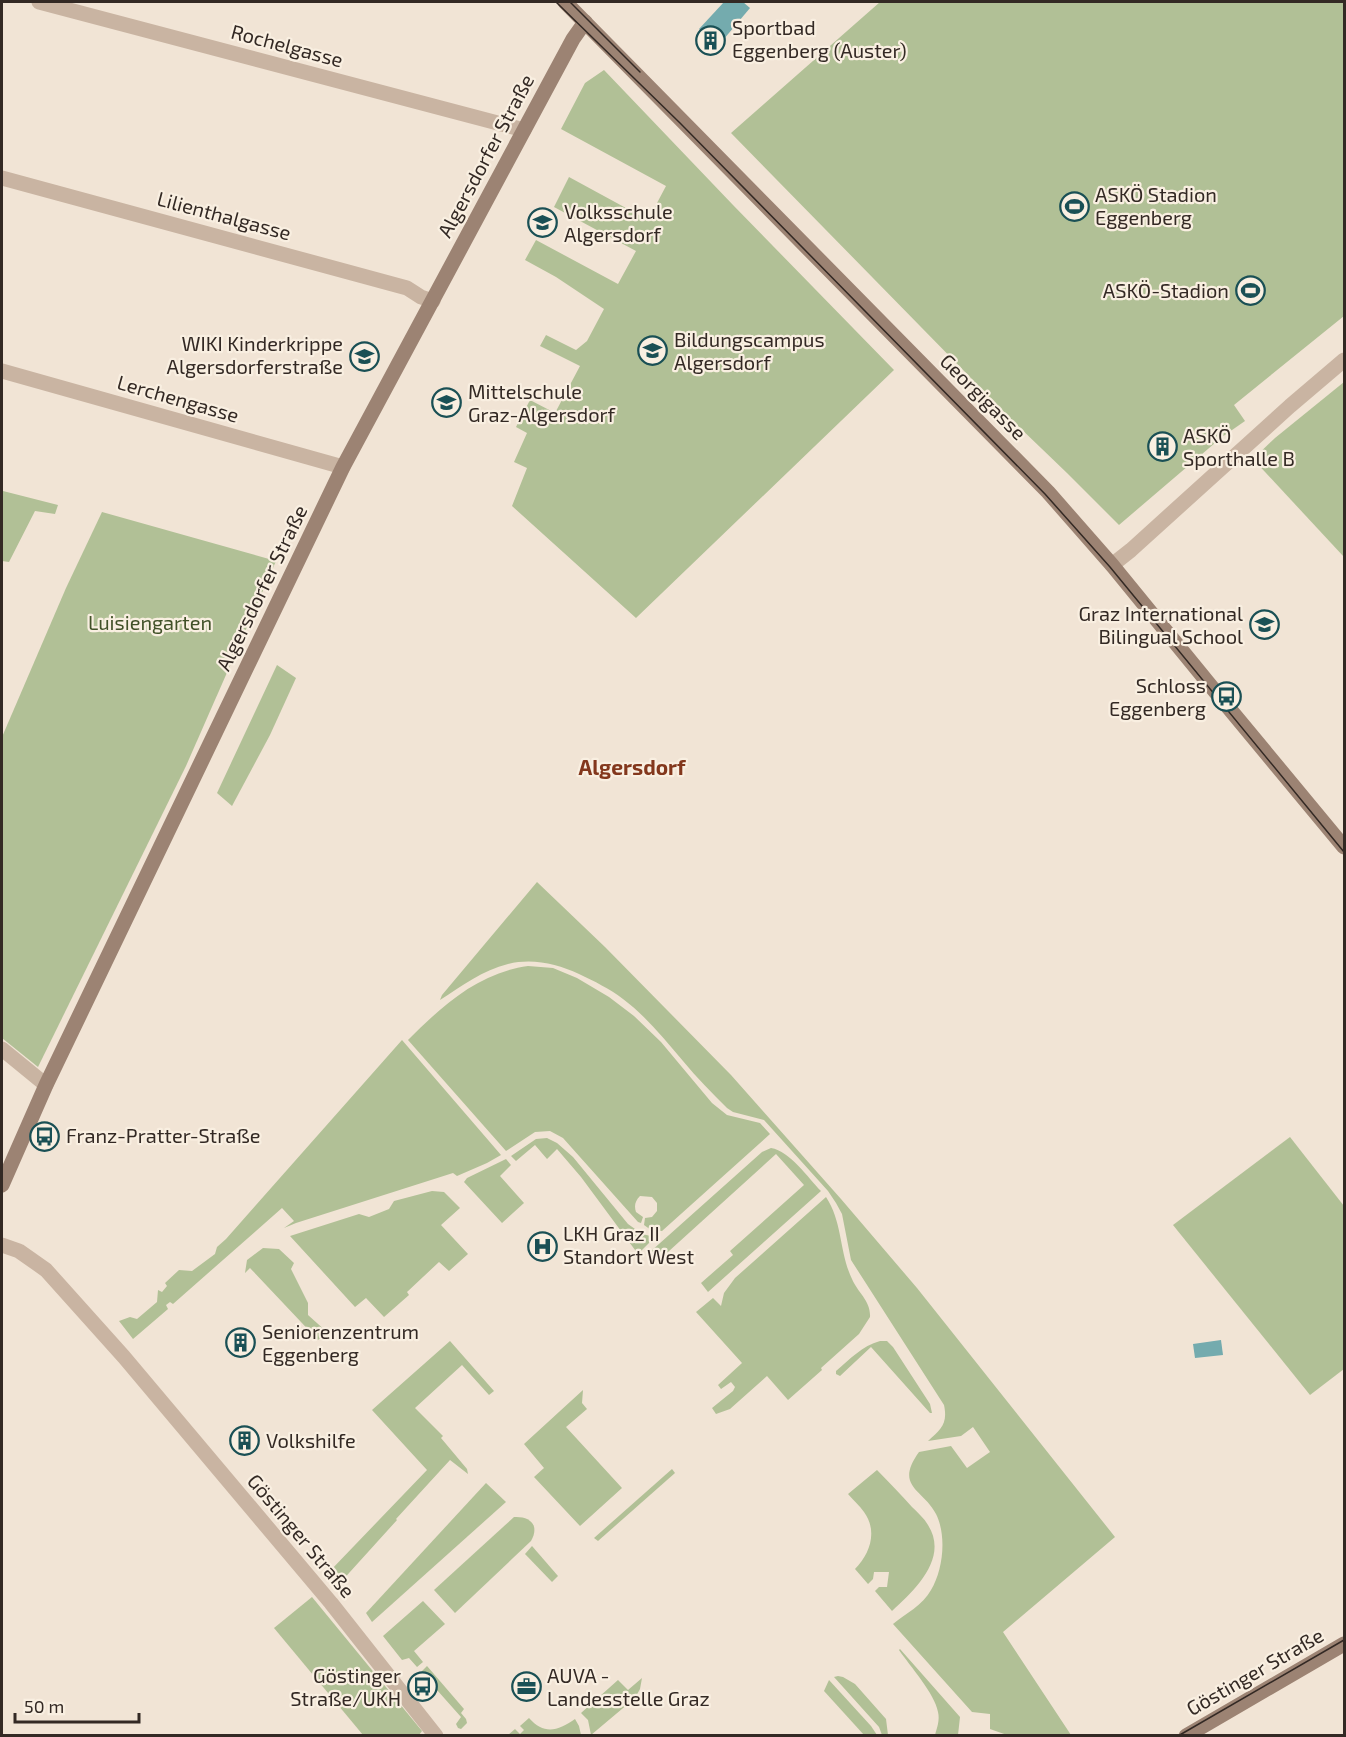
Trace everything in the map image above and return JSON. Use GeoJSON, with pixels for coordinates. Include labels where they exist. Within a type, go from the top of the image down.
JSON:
{"type":"FeatureCollection","features":[{"type":"Feature","properties":{"kind":"main road","name":"Georgigasse"},"geometry":{"type":"LineString","coordinates":[[565,2],[1048,492],[1112,565],[1344,847]]}},
{"type":"Feature","properties":{"kind":"main road","name":"Algersdorfer Straße"},"geometry":{"type":"LineString","coordinates":[[2,1185],[46,1085],[343,467],[573,39],[585,22]]}},
{"type":"Feature","properties":{"kind":"main road","name":"Göstinger Straße"},"geometry":{"type":"LineString","coordinates":[[1186,1736],[1344,1644]]}},
{"type":"Feature","properties":{"kind":"street","name":"Rochelgasse"},"geometry":{"type":"LineString","coordinates":[[39,2],[524,130]]}},
{"type":"Feature","properties":{"kind":"street","name":"Lilienthalgasse"},"geometry":{"type":"LineString","coordinates":[[2,178],[407,288],[433,301]]}},
{"type":"Feature","properties":{"kind":"street"},"geometry":{"type":"LineString","coordinates":[[1112,565],[1344,360]]}},
{"type":"Feature","properties":{"kind":"street","name":"Lerchengasse"},"geometry":{"type":"LineString","coordinates":[[2,371],[343,467]]}},
{"type":"Feature","properties":{"kind":"street"},"geometry":{"type":"LineString","coordinates":[[2,1049],[46,1085]]}},
{"type":"Feature","properties":{"kind":"street","name":"Göstinger Straße"},"geometry":{"type":"LineString","coordinates":[[2,1245],[19,1251],[46,1270],[124,1357],[331,1603],[435,1736]]}},
{"type":"Feature","properties":{"kind":"green space","name":"ASKÖ Stadion Eggenberg"},"geometry":{"type":"Polygon","coordinates":[[[880,2],[1344,2],[1344,316],[1234,405],[1245,421],[1222,437],[1119,525],[1015,423],[731,133],[880,2]]]}},
{"type":"Feature","properties":{"kind":"green space","name":"Bildungscampus Algersdorf"},"geometry":{"type":"Polygon","coordinates":[[[604,70],[894,370],[636,618],[512,506],[527,468],[514,462],[527,433],[516,427],[530,400],[555,413],[580,366],[540,346],[546,335],[576,350],[587,341],[604,309],[556,277],[525,260],[536,240],[618,284],[636,251],[554,207],[569,177],[648,220],[666,186],[561,129],[585,83],[604,70]]]}},
{"type":"Feature","properties":{"kind":"green space"},"geometry":{"type":"Polygon","coordinates":[[[1344,382],[1344,557],[1253,459],[1275,438],[1344,382]]]}},
{"type":"Feature","properties":{"kind":"green space"},"geometry":{"type":"Polygon","coordinates":[[[3,491],[58,505],[55,514],[35,511],[9,562],[2,561],[3,491]]]}},
{"type":"Feature","properties":{"kind":"green space","name":"Luisiengarten"},"geometry":{"type":"Polygon","coordinates":[[[102,512],[276,561],[186,766],[38,1067],[2,1038],[2,737],[66,588],[102,512]]]}},
{"type":"Feature","properties":{"kind":"green space"},"geometry":{"type":"Polygon","coordinates":[[[277,665],[296,678],[270,735],[232,806],[217,793],[277,665]]]}},
{"type":"Feature","properties":{"kind":"green space"},"geometry":{"type":"Polygon","coordinates":[[[537,882],[605,947],[731,1075],[841,1199],[917,1288],[1115,1537],[1003,1632],[1071,1735],[1007,1735],[990,1729],[990,1714],[972,1712],[893,1624],[919,1605],[928,1595],[941,1563],[942,1532],[931,1506],[913,1487],[909,1473],[912,1464],[919,1452],[951,1446],[967,1468],[990,1452],[973,1427],[961,1436],[928,1441],[944,1422],[944,1405],[851,1260],[842,1214],[828,1191],[764,1120],[733,1112],[727,1108],[640,1013],[618,995],[590,979],[553,965],[517,962],[481,974],[440,1000],[537,882]]]}},
{"type":"Feature","properties":{"kind":"green space"},"geometry":{"type":"Polygon","coordinates":[[[528,966],[553,968],[577,978],[609,997],[634,1016],[661,1042],[712,1103],[727,1115],[760,1123],[770,1134],[662,1231],[651,1230],[644,1225],[645,1218],[652,1217],[657,1211],[657,1203],[652,1197],[640,1196],[637,1200],[636,1212],[643,1217],[641,1223],[638,1222],[563,1138],[550,1131],[535,1132],[506,1151],[408,1040],[462,993],[493,976],[528,966]]]}},
{"type":"Feature","properties":{"kind":"green space"},"geometry":{"type":"Polygon","coordinates":[[[402,1040],[501,1155],[457,1176],[453,1173],[284,1228],[294,1221],[282,1208],[173,1304],[170,1302],[166,1305],[168,1309],[133,1339],[119,1321],[130,1317],[137,1319],[157,1302],[158,1290],[162,1292],[167,1286],[165,1283],[179,1270],[192,1271],[215,1254],[217,1247],[402,1040]]]}},
{"type":"Feature","properties":{"kind":"green space"},"geometry":{"type":"Polygon","coordinates":[[[1290,1137],[1344,1206],[1344,1369],[1310,1395],[1173,1225],[1290,1137]]]}},
{"type":"Feature","properties":{"kind":"green space"},"geometry":{"type":"Polygon","coordinates":[[[547,1138],[557,1143],[573,1157],[628,1224],[642,1234],[655,1237],[638,1254],[581,1177],[557,1149],[547,1159],[535,1145],[516,1161],[511,1156],[536,1139],[547,1138]]]}},
{"type":"Feature","properties":{"kind":"green space"},"geometry":{"type":"Polygon","coordinates":[[[771,1148],[792,1159],[821,1191],[708,1292],[701,1283],[733,1255],[730,1251],[804,1185],[776,1154],[658,1261],[650,1252],[762,1152],[771,1148]]]}},
{"type":"Feature","properties":{"kind":"green space"},"geometry":{"type":"Polygon","coordinates":[[[506,1159],[511,1165],[500,1176],[524,1203],[502,1223],[464,1182],[467,1178],[506,1159]]]}},
{"type":"Feature","properties":{"kind":"green space"},"geometry":{"type":"Polygon","coordinates":[[[432,1191],[444,1192],[460,1208],[441,1225],[468,1254],[449,1271],[439,1262],[407,1292],[409,1295],[384,1317],[366,1298],[355,1307],[290,1236],[359,1214],[369,1217],[389,1209],[394,1201],[432,1191]]]}},
{"type":"Feature","properties":{"kind":"green space"},"geometry":{"type":"Polygon","coordinates":[[[826,1197],[835,1217],[848,1269],[868,1306],[870,1317],[859,1334],[788,1400],[767,1376],[730,1409],[716,1414],[712,1408],[735,1387],[731,1382],[721,1389],[718,1385],[742,1363],[696,1312],[713,1298],[721,1306],[724,1293],[735,1278],[826,1197]]]}},
{"type":"Feature","properties":{"kind":"green space"},"geometry":{"type":"Polygon","coordinates":[[[263,1248],[279,1249],[294,1263],[291,1269],[308,1303],[308,1315],[327,1332],[318,1340],[250,1268],[245,1273],[247,1260],[263,1248]]]}},
{"type":"Feature","properties":{"kind":"green space"},"geometry":{"type":"Polygon","coordinates":[[[450,1341],[494,1391],[489,1395],[462,1365],[415,1408],[443,1436],[441,1438],[467,1469],[468,1474],[450,1460],[340,1583],[330,1571],[427,1470],[372,1410],[450,1341]]]}},
{"type":"Feature","properties":{"kind":"green space"},"geometry":{"type":"Polygon","coordinates":[[[880,1341],[887,1341],[893,1347],[930,1404],[932,1413],[871,1347],[840,1376],[836,1374],[836,1371],[856,1353],[880,1341]]]}},
{"type":"Feature","properties":{"kind":"green space"},"geometry":{"type":"Polygon","coordinates":[[[583,1390],[582,1403],[587,1409],[566,1427],[622,1488],[580,1526],[534,1477],[544,1468],[524,1444],[583,1390]]]}},
{"type":"Feature","properties":{"kind":"green space"},"geometry":{"type":"Polygon","coordinates":[[[672,1469],[675,1473],[598,1541],[594,1538],[672,1469]]]}},
{"type":"Feature","properties":{"kind":"green space"},"geometry":{"type":"Polygon","coordinates":[[[877,1470],[923,1518],[933,1537],[932,1561],[926,1573],[892,1611],[875,1591],[879,1587],[887,1587],[889,1572],[874,1572],[873,1579],[868,1584],[855,1569],[868,1549],[871,1527],[864,1512],[848,1494],[877,1470]]]}},
{"type":"Feature","properties":{"kind":"green space"},"geometry":{"type":"Polygon","coordinates":[[[486,1483],[506,1502],[372,1622],[366,1613],[486,1483]]]}},
{"type":"Feature","properties":{"kind":"green space"},"geometry":{"type":"Polygon","coordinates":[[[514,1517],[525,1518],[532,1523],[534,1535],[531,1541],[455,1613],[434,1590],[514,1517]]]}},
{"type":"Feature","properties":{"kind":"green space"},"geometry":{"type":"Polygon","coordinates":[[[532,1546],[558,1576],[552,1582],[525,1554],[532,1546]]]}},
{"type":"Feature","properties":{"kind":"green space"},"geometry":{"type":"Polygon","coordinates":[[[312,1597],[422,1731],[419,1735],[363,1735],[274,1628],[312,1597]]]}},
{"type":"Feature","properties":{"kind":"green space"},"geometry":{"type":"Polygon","coordinates":[[[423,1601],[445,1624],[414,1651],[423,1662],[417,1667],[409,1658],[402,1660],[383,1636],[423,1601]]]}},
{"type":"Feature","properties":{"kind":"green space"},"geometry":{"type":"Polygon","coordinates":[[[900,1649],[960,1717],[958,1735],[935,1735],[939,1718],[936,1705],[900,1649]]]}},
{"type":"Feature","properties":{"kind":"green space"},"geometry":{"type":"Polygon","coordinates":[[[427,1666],[464,1709],[461,1713],[467,1723],[461,1729],[456,1724],[461,1717],[421,1672],[427,1666]]]}},
{"type":"Feature","properties":{"kind":"green space"},"geometry":{"type":"Polygon","coordinates":[[[838,1676],[855,1684],[886,1719],[888,1735],[882,1735],[879,1727],[834,1677],[838,1676]]]}},
{"type":"Feature","properties":{"kind":"green space"},"geometry":{"type":"Polygon","coordinates":[[[642,1678],[635,1698],[591,1735],[588,1720],[581,1713],[618,1680],[628,1690],[642,1678]]]}},
{"type":"Feature","properties":{"kind":"green space"},"geometry":{"type":"Polygon","coordinates":[[[829,1680],[877,1735],[864,1735],[824,1691],[829,1680]]]}},
{"type":"Feature","properties":{"kind":"green space"},"geometry":{"type":"Polygon","coordinates":[[[529,1718],[546,1729],[563,1726],[575,1719],[581,1735],[508,1735],[515,1729],[520,1734],[524,1730],[520,1726],[529,1718]]]}},
{"type":"Feature","properties":{"kind":"water"},"geometry":{"type":"Polygon","coordinates":[[[724,2],[743,2],[750,8],[718,46],[699,29],[724,2]]]}},
{"type":"Feature","properties":{"kind":"water"},"geometry":{"type":"Polygon","coordinates":[[[1221,1340],[1223,1355],[1195,1358],[1193,1344],[1221,1340]]]}},
{"type":"Feature","properties":{"kind":"tram line"},"geometry":{"type":"LineString","coordinates":[[556,2],[680,123],[1045,494],[1110,567],[1344,852]]}},
{"type":"Feature","properties":{"kind":"tram line"},"geometry":{"type":"LineString","coordinates":[[570,2],[640,72]]}},
{"type":"Feature","properties":{"kind":"tram line"},"geometry":{"type":"LineString","coordinates":[[1178,1736],[1344,1640]]}},
{"type":"Feature","properties":{"kind":"place","name":"Sportbad Eggenberg (Auster)"},"geometry":{"type":"Point","coordinates":[711,40]}},
{"type":"Feature","properties":{"kind":"place","name":"ASKÖ Stadion Eggenberg"},"geometry":{"type":"Point","coordinates":[1074,206]}},
{"type":"Feature","properties":{"kind":"place","name":"Volksschule Algersdorf"},"geometry":{"type":"Point","coordinates":[543,223]}},
{"type":"Feature","properties":{"kind":"place","name":"ASKÖ-Stadion"},"geometry":{"type":"Point","coordinates":[1250,291]}},
{"type":"Feature","properties":{"kind":"place","name":"Bildungscampus Algersdorf"},"geometry":{"type":"Point","coordinates":[653,351]}},
{"type":"Feature","properties":{"kind":"place","name":"WIKI Kinderkrippe Algersdorferstraße"},"geometry":{"type":"Point","coordinates":[364,356]}},
{"type":"Feature","properties":{"kind":"place","name":"Mittelschule Graz-Algersdorf"},"geometry":{"type":"Point","coordinates":[447,403]}},
{"type":"Feature","properties":{"kind":"place","name":"ASKÖ Sporthalle B"},"geometry":{"type":"Point","coordinates":[1162,447]}},
{"type":"Feature","properties":{"kind":"place","name":"Graz International Bilingual School"},"geometry":{"type":"Point","coordinates":[1264,625]}},
{"type":"Feature","properties":{"kind":"place","name":"Schloss Eggenberg"},"geometry":{"type":"Point","coordinates":[1227,697]}},
{"type":"Feature","properties":{"kind":"place","name":"Franz-Pratter-Straße"},"geometry":{"type":"Point","coordinates":[45,1136]}},
{"type":"Feature","properties":{"kind":"place","name":"LKH Graz II Standort West"},"geometry":{"type":"Point","coordinates":[542,1246]}},
{"type":"Feature","properties":{"kind":"place","name":"Seniorenzentrum Eggenberg"},"geometry":{"type":"Point","coordinates":[241,1343]}},
{"type":"Feature","properties":{"kind":"place","name":"Volkshilfe"},"geometry":{"type":"Point","coordinates":[245,1441]}},
{"type":"Feature","properties":{"kind":"place","name":"Göstinger Straße/UKH"},"geometry":{"type":"Point","coordinates":[422,1687]}},
{"type":"Feature","properties":{"kind":"place","name":"AUVA - Landesstelle Graz"},"geometry":{"type":"Point","coordinates":[526,1687]}},
{"type":"Feature","properties":{"kind":"district","name":"Algersdorf"},"geometry":{"type":"Point","coordinates":[632,768]}}]}
